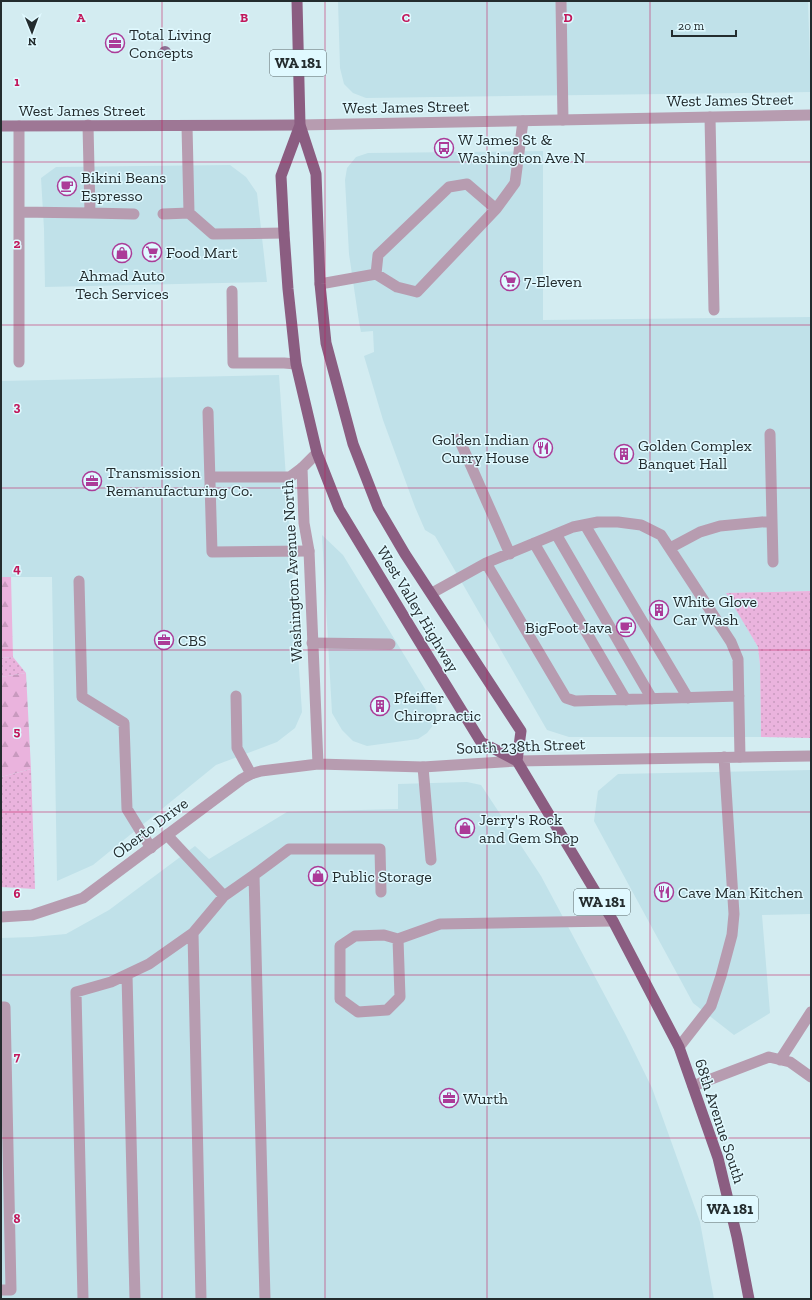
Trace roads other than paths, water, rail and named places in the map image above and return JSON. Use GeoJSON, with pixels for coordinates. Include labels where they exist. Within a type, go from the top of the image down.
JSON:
{"type":"FeatureCollection","features":[{"type":"Feature","properties":{"kind":"main road","name":"WA 181"},"geometry":{"type":"LineString","coordinates":[[297,1],[300,125]]}},
{"type":"Feature","properties":{"kind":"main road","name":"West James Street"},"geometry":{"type":"LineString","coordinates":[[1,126],[300,125]]}},
{"type":"Feature","properties":{"kind":"main road"},"geometry":{"type":"LineString","coordinates":[[300,125],[281,176],[288,289],[296,364],[317,453]]}},
{"type":"Feature","properties":{"kind":"main road"},"geometry":{"type":"LineString","coordinates":[[300,125],[316,174],[320,284]]}},
{"type":"Feature","properties":{"kind":"main road","name":"West Valley Highway"},"geometry":{"type":"LineString","coordinates":[[317,453],[339,509],[481,742],[517,761],[520,731],[378,508],[353,444],[326,343],[320,284]]}},
{"type":"Feature","properties":{"kind":"main road","name":"WA 181"},"geometry":{"type":"LineString","coordinates":[[517,761],[613,920],[679,1047]]}},
{"type":"Feature","properties":{"kind":"main road","name":"68th Avenue South"},"geometry":{"type":"LineString","coordinates":[[679,1047],[718,1158],[737,1237],[749,1299]]}},
{"type":"Feature","properties":{"kind":"street"},"geometry":{"type":"LineString","coordinates":[[561,1],[563,120]]}},
{"type":"Feature","properties":{"kind":"street","name":"West James Street"},"geometry":{"type":"LineString","coordinates":[[300,125],[811,115]]}},
{"type":"Feature","properties":{"kind":"street"},"geometry":{"type":"LineString","coordinates":[[710,117],[714,310]]}},
{"type":"Feature","properties":{"kind":"street"},"geometry":{"type":"LineString","coordinates":[[320,284],[376,274],[397,287],[417,292],[496,209],[515,183],[522,121]]}},
{"type":"Feature","properties":{"kind":"street"},"geometry":{"type":"LineString","coordinates":[[88,125],[90,212]]}},
{"type":"Feature","properties":{"kind":"street"},"geometry":{"type":"LineString","coordinates":[[19,126],[19,362]]}},
{"type":"Feature","properties":{"kind":"street"},"geometry":{"type":"LineString","coordinates":[[188,126],[190,213]]}},
{"type":"Feature","properties":{"kind":"street"},"geometry":{"type":"LineString","coordinates":[[376,274],[378,255],[449,187],[467,184],[496,209]]}},
{"type":"Feature","properties":{"kind":"street"},"geometry":{"type":"LineString","coordinates":[[19,212],[90,212],[134,214]]}},
{"type":"Feature","properties":{"kind":"street"},"geometry":{"type":"LineString","coordinates":[[163,214],[190,213],[214,234],[284,233]]}},
{"type":"Feature","properties":{"kind":"street"},"geometry":{"type":"LineString","coordinates":[[232,291],[234,363],[284,362],[296,364]]}},
{"type":"Feature","properties":{"kind":"street"},"geometry":{"type":"LineString","coordinates":[[208,412],[212,552],[309,551]]}},
{"type":"Feature","properties":{"kind":"street"},"geometry":{"type":"LineString","coordinates":[[770,434],[773,562]]}},
{"type":"Feature","properties":{"kind":"street"},"geometry":{"type":"LineString","coordinates":[[459,439],[510,554]]}},
{"type":"Feature","properties":{"kind":"street","name":"Washington Avenue North"},"geometry":{"type":"LineString","coordinates":[[317,453],[302,468],[304,523],[309,551],[318,764]]}},
{"type":"Feature","properties":{"kind":"street"},"geometry":{"type":"LineString","coordinates":[[210,477],[290,477],[302,468]]}},
{"type":"Feature","properties":{"kind":"street"},"geometry":{"type":"LineString","coordinates":[[670,548],[700,532],[720,526],[772,521]]}},
{"type":"Feature","properties":{"kind":"street"},"geometry":{"type":"LineString","coordinates":[[432,593],[486,563],[573,527],[598,522],[618,522],[641,525],[661,535],[732,642],[738,659],[740,757]]}},
{"type":"Feature","properties":{"kind":"street"},"geometry":{"type":"LineString","coordinates":[[585,525],[688,698]]}},
{"type":"Feature","properties":{"kind":"street"},"geometry":{"type":"LineString","coordinates":[[556,534],[652,699]]}},
{"type":"Feature","properties":{"kind":"street"},"geometry":{"type":"LineString","coordinates":[[534,543],[626,700]]}},
{"type":"Feature","properties":{"kind":"street"},"geometry":{"type":"LineString","coordinates":[[486,563],[566,698],[575,702],[739,696]]}},
{"type":"Feature","properties":{"kind":"street"},"geometry":{"type":"LineString","coordinates":[[79,581],[82,697],[124,723],[127,809],[151,848]]}},
{"type":"Feature","properties":{"kind":"street"},"geometry":{"type":"LineString","coordinates":[[312,643],[390,644]]}},
{"type":"Feature","properties":{"kind":"street"},"geometry":{"type":"LineString","coordinates":[[236,696],[237,748],[251,774]]}},
{"type":"Feature","properties":{"kind":"street","name":"South 238th Street"},"geometry":{"type":"LineString","coordinates":[[318,764],[423,766],[517,761],[811,756]]}},
{"type":"Feature","properties":{"kind":"street"},"geometry":{"type":"LineString","coordinates":[[679,1047],[711,1006],[721,976],[733,929],[734,914],[724,757]]}},
{"type":"Feature","properties":{"kind":"street","name":"Oberto Drive"},"geometry":{"type":"LineString","coordinates":[[1,917],[32,915],[83,898],[242,779],[251,774],[261,771],[318,764]]}},
{"type":"Feature","properties":{"kind":"street"},"geometry":{"type":"LineString","coordinates":[[423,766],[430,860]]}},
{"type":"Feature","properties":{"kind":"street"},"geometry":{"type":"LineString","coordinates":[[167,835],[224,896]]}},
{"type":"Feature","properties":{"kind":"street"},"geometry":{"type":"LineString","coordinates":[[82,1299],[76,992],[111,982],[149,964],[193,932],[224,896],[289,849],[380,849],[381,892]]}},
{"type":"Feature","properties":{"kind":"street"},"geometry":{"type":"LineString","coordinates":[[254,875],[265,1299]]}},
{"type":"Feature","properties":{"kind":"street"},"geometry":{"type":"LineString","coordinates":[[398,939],[400,997],[387,1010],[358,1012],[340,999],[340,946],[356,936],[384,935],[398,939],[440,924],[613,920]]}},
{"type":"Feature","properties":{"kind":"street"},"geometry":{"type":"LineString","coordinates":[[193,932],[201,1299]]}},
{"type":"Feature","properties":{"kind":"street"},"geometry":{"type":"LineString","coordinates":[[127,974],[135,1299]]}},
{"type":"Feature","properties":{"kind":"street"},"geometry":{"type":"LineString","coordinates":[[1,1007],[5,1007],[11,1290],[1,1290]]}},
{"type":"Feature","properties":{"kind":"street"},"geometry":{"type":"LineString","coordinates":[[780,1060],[811,1012]]}},
{"type":"Feature","properties":{"kind":"street"},"geometry":{"type":"LineString","coordinates":[[693,1086],[769,1057],[790,1062],[811,1077]]}},
{"type":"Feature","properties":{"kind":"place","name":"Total Living Concepts"},"geometry":{"type":"Point","coordinates":[115,43]}},
{"type":"Feature","properties":{"kind":"place","name":"W James St & Washington Ave N"},"geometry":{"type":"Point","coordinates":[444,148]}},
{"type":"Feature","properties":{"kind":"place","name":"Bikini Beans Espresso"},"geometry":{"type":"Point","coordinates":[67,186]}},
{"type":"Feature","properties":{"kind":"place","name":"Food Mart"},"geometry":{"type":"Point","coordinates":[152,252]}},
{"type":"Feature","properties":{"kind":"place","name":"Ahmad Auto Tech Services"},"geometry":{"type":"Point","coordinates":[122,253]}},
{"type":"Feature","properties":{"kind":"place","name":"7-Eleven"},"geometry":{"type":"Point","coordinates":[510,281]}},
{"type":"Feature","properties":{"kind":"place","name":"Golden Indian Curry House"},"geometry":{"type":"Point","coordinates":[543,448]}},
{"type":"Feature","properties":{"kind":"place","name":"Golden Complex Banquet Hall"},"geometry":{"type":"Point","coordinates":[624,454]}},
{"type":"Feature","properties":{"kind":"place","name":"Transmission Remanufacturing Co."},"geometry":{"type":"Point","coordinates":[92,481]}},
{"type":"Feature","properties":{"kind":"place","name":"White Glove Car Wash"},"geometry":{"type":"Point","coordinates":[659,610]}},
{"type":"Feature","properties":{"kind":"place","name":"BigFoot Java"},"geometry":{"type":"Point","coordinates":[626,627]}},
{"type":"Feature","properties":{"kind":"place","name":"CBS"},"geometry":{"type":"Point","coordinates":[164,640]}},
{"type":"Feature","properties":{"kind":"place","name":"Pfeiffer Chiropractic"},"geometry":{"type":"Point","coordinates":[380,706]}},
{"type":"Feature","properties":{"kind":"place","name":"Jerry's Rock and Gem Shop"},"geometry":{"type":"Point","coordinates":[465,828]}},
{"type":"Feature","properties":{"kind":"place","name":"Public Storage"},"geometry":{"type":"Point","coordinates":[318,876]}},
{"type":"Feature","properties":{"kind":"place","name":"Cave Man Kitchen"},"geometry":{"type":"Point","coordinates":[664,892]}},
{"type":"Feature","properties":{"kind":"place","name":"Wurth"},"geometry":{"type":"Point","coordinates":[449,1098]}}]}
